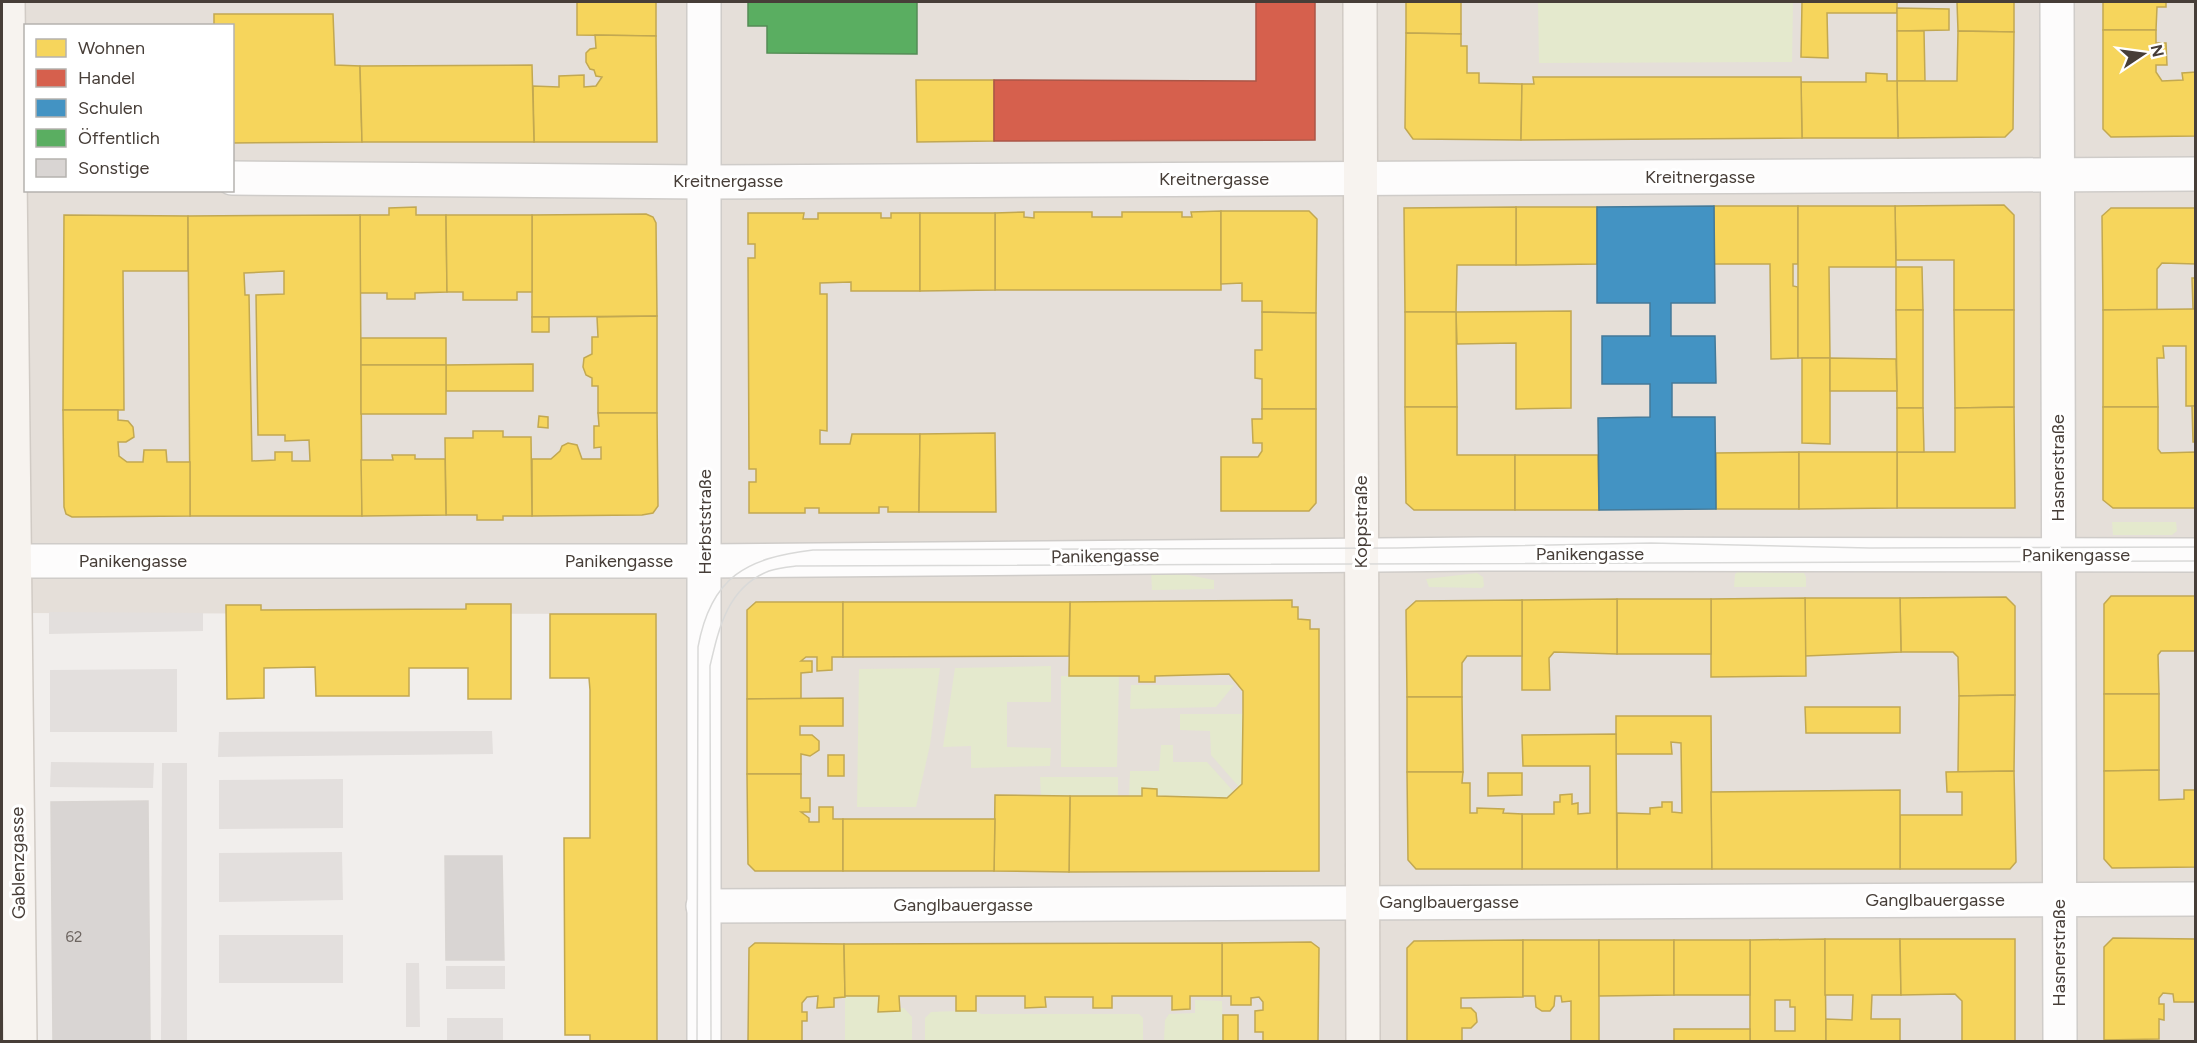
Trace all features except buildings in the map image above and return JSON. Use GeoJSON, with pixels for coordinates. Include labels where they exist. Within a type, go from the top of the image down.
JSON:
{"type":"FeatureCollection","features":[{"type":"Feature","properties":{"kind":"main road","name":"Gablenzgasse"},"geometry":{"type":"LineString","coordinates":[[8,2],[17,177],[14,561],[20,1041]]}},
{"type":"Feature","properties":{"kind":"main road","name":"Koppstraße"},"geometry":{"type":"LineString","coordinates":[[1360,2],[1363,1041]]}},
{"type":"Feature","properties":{"kind":"street","name":"Herbststraße"},"geometry":{"type":"LineString","coordinates":[[704,2],[704,1041]]}},
{"type":"Feature","properties":{"kind":"street","name":"Hasnerstraße"},"geometry":{"type":"LineString","coordinates":[[2057,2],[2060,1041]]}},
{"type":"Feature","properties":{"kind":"street","name":"Kreitnergasse"},"geometry":{"type":"LineString","coordinates":[[234,178],[704,182],[2196,174]]}},
{"type":"Feature","properties":{"kind":"street","name":"Panikengasse"},"geometry":{"type":"LineString","coordinates":[[14,561],[705,561],[1248,554],[2196,555]]}},
{"type":"Feature","properties":{"kind":"street","name":"Ganglbauergasse"},"geometry":{"type":"LineString","coordinates":[[703,906],[2196,899]]}},
{"type":"Feature","properties":{"kind":"shaded area"},"geometry":{"type":"Polygon","coordinates":[[[2,2],[2195,2],[2195,1041],[657,1041],[655,614],[2,613],[2,2]]]}},
{"type":"Feature","properties":{"kind":"shaded area"},"geometry":{"type":"Polygon","coordinates":[[[49,612],[203,613],[203,631],[49,634],[49,612]]]}},
{"type":"Feature","properties":{"kind":"shaded area"},"geometry":{"type":"Polygon","coordinates":[[[177,669],[177,732],[50,732],[50,670],[177,669]]]}},
{"type":"Feature","properties":{"kind":"shaded area"},"geometry":{"type":"Polygon","coordinates":[[[492,731],[493,754],[218,757],[219,732],[492,731]]]}},
{"type":"Feature","properties":{"kind":"shaded area"},"geometry":{"type":"Polygon","coordinates":[[[51,762],[154,763],[153,788],[50,787],[51,762]]]}},
{"type":"Feature","properties":{"kind":"shaded area"},"geometry":{"type":"Polygon","coordinates":[[[162,763],[187,763],[187,1041],[161,1041],[162,763]]]}},
{"type":"Feature","properties":{"kind":"shaded area"},"geometry":{"type":"Polygon","coordinates":[[[343,779],[343,828],[219,829],[219,780],[343,779]]]}},
{"type":"Feature","properties":{"kind":"shaded area"},"geometry":{"type":"Polygon","coordinates":[[[342,852],[343,900],[219,902],[219,853],[342,852]]]}},
{"type":"Feature","properties":{"kind":"shaded area"},"geometry":{"type":"Polygon","coordinates":[[[219,935],[343,935],[343,983],[219,983],[219,935]]]}},
{"type":"Feature","properties":{"kind":"shaded area"},"geometry":{"type":"Polygon","coordinates":[[[406,963],[419,963],[420,1027],[406,1027],[406,963]]]}},
{"type":"Feature","properties":{"kind":"shaded area"},"geometry":{"type":"Polygon","coordinates":[[[446,966],[505,966],[505,989],[446,989],[446,966]]]}},
{"type":"Feature","properties":{"kind":"shaded area"},"geometry":{"type":"Polygon","coordinates":[[[447,1018],[503,1018],[503,1041],[447,1041],[447,1018]]]}},
{"type":"Feature","properties":{"kind":"green space"},"geometry":{"type":"Polygon","coordinates":[[[1538,2],[1793,2],[1792,62],[1539,63],[1538,2]]]}},
{"type":"Feature","properties":{"kind":"green space"},"geometry":{"type":"Polygon","coordinates":[[[2112,522],[2176,522],[2177,531],[2172,535],[2113,535],[2112,522]]]}},
{"type":"Feature","properties":{"kind":"green space"},"geometry":{"type":"Polygon","coordinates":[[[1151,570],[1214,580],[1214,589],[1152,590],[1151,570]]]}},
{"type":"Feature","properties":{"kind":"green space"},"geometry":{"type":"Polygon","coordinates":[[[1738,572],[1804,573],[1806,587],[1734,587],[1735,574],[1738,572]]]}},
{"type":"Feature","properties":{"kind":"green space"},"geometry":{"type":"Polygon","coordinates":[[[1477,573],[1483,577],[1484,586],[1482,588],[1429,587],[1426,579],[1477,573]]]}},
{"type":"Feature","properties":{"kind":"green space"},"geometry":{"type":"Polygon","coordinates":[[[1051,666],[1051,702],[1007,702],[1007,747],[1051,748],[1050,766],[971,768],[971,746],[943,747],[955,668],[1051,666]]]}},
{"type":"Feature","properties":{"kind":"green space"},"geometry":{"type":"Polygon","coordinates":[[[940,668],[930,745],[916,807],[857,807],[859,669],[940,668]]]}},
{"type":"Feature","properties":{"kind":"green space"},"geometry":{"type":"Polygon","coordinates":[[[1061,676],[1119,676],[1117,767],[1061,767],[1061,676]]]}},
{"type":"Feature","properties":{"kind":"green space"},"geometry":{"type":"Polygon","coordinates":[[[1131,685],[1234,685],[1216,707],[1130,709],[1131,685]]]}},
{"type":"Feature","properties":{"kind":"green space"},"geometry":{"type":"Polygon","coordinates":[[[1180,714],[1243,714],[1242,784],[1239,787],[1211,755],[1210,731],[1180,730],[1180,714]]]}},
{"type":"Feature","properties":{"kind":"green space"},"geometry":{"type":"Polygon","coordinates":[[[1161,745],[1173,745],[1173,762],[1207,762],[1234,792],[1227,798],[1157,796],[1157,789],[1143,788],[1142,796],[1129,796],[1130,771],[1159,771],[1161,745]]]}},
{"type":"Feature","properties":{"kind":"green space"},"geometry":{"type":"Polygon","coordinates":[[[1040,777],[1118,777],[1118,796],[1041,796],[1040,777]]]}},
{"type":"Feature","properties":{"kind":"green space"},"geometry":{"type":"Polygon","coordinates":[[[845,996],[879,996],[879,1012],[899,1011],[899,1008],[904,1008],[912,1017],[912,1041],[845,1041],[845,996]]]}},
{"type":"Feature","properties":{"kind":"green space"},"geometry":{"type":"Polygon","coordinates":[[[1195,1000],[1222,1001],[1223,1041],[1164,1041],[1165,1020],[1169,1014],[1195,1013],[1195,1000]]]}},
{"type":"Feature","properties":{"kind":"green space"},"geometry":{"type":"Polygon","coordinates":[[[976,1011],[981,1014],[1139,1014],[1143,1018],[1143,1041],[925,1041],[925,1018],[931,1012],[976,1011]]]}},
{"type":"Feature","properties":{"kind":"tram line"},"geometry":{"type":"LineString","coordinates":[[697,1042],[698,647],[712,603],[723,587],[751,565],[769,559],[813,550],[1396,548],[1651,543],[1870,548],[2196,547]]}},
{"type":"Feature","properties":{"kind":"tram line"},"geometry":{"type":"LineString","coordinates":[[711,1042],[710,666],[727,610],[744,587],[755,578],[772,570],[796,566],[2196,561]]}}]}
